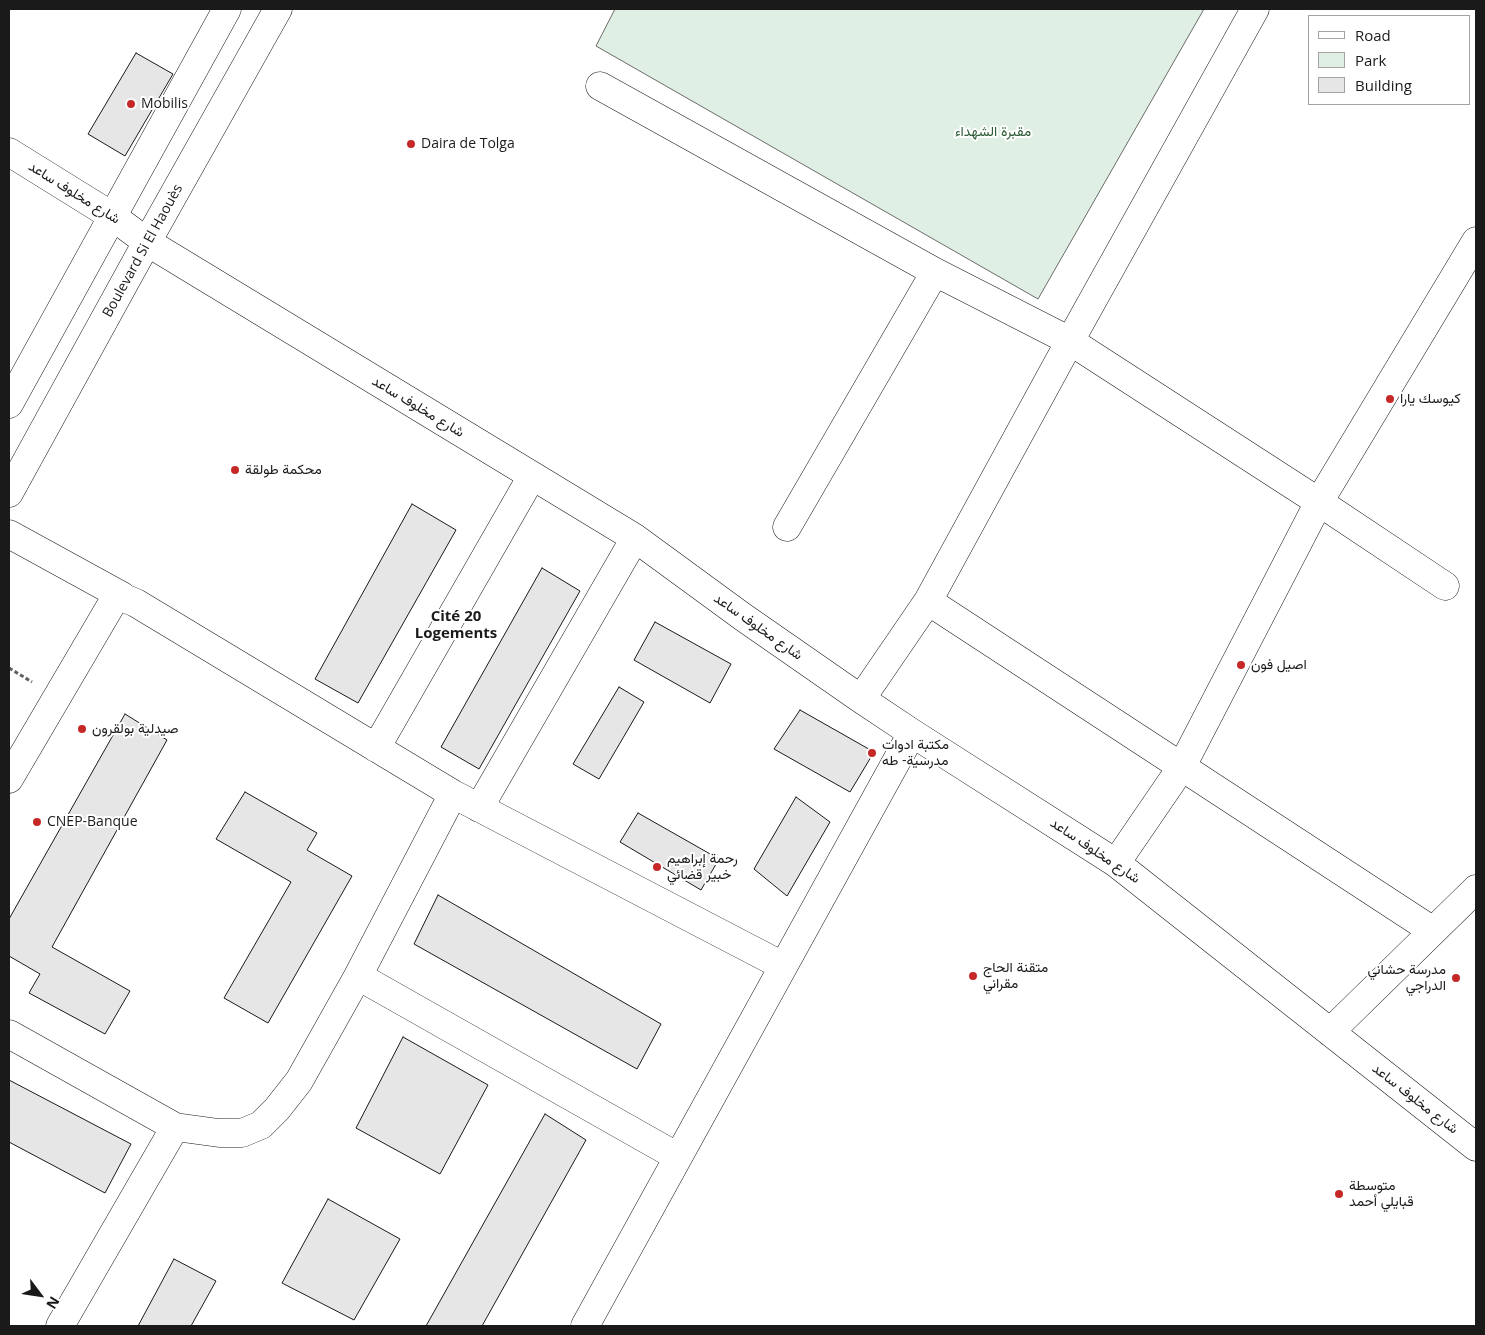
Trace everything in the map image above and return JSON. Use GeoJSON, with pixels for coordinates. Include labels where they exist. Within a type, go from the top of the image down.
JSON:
{"type":"FeatureCollection","features":[{"type":"Feature","properties":{"kind":"street"},"geometry":{"type":"LineString","coordinates":[[9,404],[227,9]]}},
{"type":"Feature","properties":{"kind":"street","name":"Boulevard Si El Haouès"},"geometry":{"type":"LineString","coordinates":[[9,493],[278,9]]}},
{"type":"Feature","properties":{"kind":"street"},"geometry":{"type":"LineString","coordinates":[[861,699],[928,601],[1255,9]]}},
{"type":"Feature","properties":{"kind":"street"},"geometry":{"type":"LineString","coordinates":[[600,86],[935,272],[1070,341],[1445,586]]}},
{"type":"Feature","properties":{"kind":"street","name":"شارع مخلوف ساعد"},"geometry":{"type":"LineString","coordinates":[[9,152],[112,216],[147,242],[635,538],[861,699],[1116,863],[1476,1147]]}},
{"type":"Feature","properties":{"kind":"street"},"geometry":{"type":"LineString","coordinates":[[1116,863],[1181,768],[1319,502],[1476,240]]}},
{"type":"Feature","properties":{"kind":"street"},"geometry":{"type":"LineString","coordinates":[[787,527],[935,272]]}},
{"type":"Feature","properties":{"kind":"street"},"geometry":{"type":"LineString","coordinates":[[376,748],[532,476]]}},
{"type":"Feature","properties":{"kind":"street"},"geometry":{"type":"LineString","coordinates":[[9,534],[136,603],[453,794],[783,966]]}},
{"type":"Feature","properties":{"kind":"street"},"geometry":{"type":"LineString","coordinates":[[479,808],[635,538]]}},
{"type":"Feature","properties":{"kind":"street"},"geometry":{"type":"LineString","coordinates":[[9,779],[117,594],[122,596]]}},
{"type":"Feature","properties":{"kind":"street"},"geometry":{"type":"LineString","coordinates":[[928,601],[1433,931]]}},
{"type":"Feature","properties":{"kind":"street"},"geometry":{"type":"LineString","coordinates":[[586,1326],[912,733]]}},
{"type":"Feature","properties":{"kind":"street"},"geometry":{"type":"LineString","coordinates":[[9,1034],[176,1126],[242,1133],[261,1125],[278,1109],[299,1081],[358,976],[453,794]]}},
{"type":"Feature","properties":{"kind":"street"},"geometry":{"type":"LineString","coordinates":[[1330,1032],[1476,890]]}},
{"type":"Feature","properties":{"kind":"street"},"geometry":{"type":"LineString","coordinates":[[358,976],[678,1157]]}},
{"type":"Feature","properties":{"kind":"street"},"geometry":{"type":"LineString","coordinates":[[60,1326],[176,1126]]}},
{"type":"Feature","properties":{"kind":"path"},"geometry":{"type":"LineString","coordinates":[[9,668],[34,683]]}},
{"type":"Feature","properties":{"kind":"green space","name":"مقبرة الشهداء"},"geometry":{"type":"Polygon","coordinates":[[[615,9],[1204,9],[1038,299],[596,46],[615,9]]]}},
{"type":"Feature","properties":{"kind":"building","name":"Mobilis"},"geometry":{"type":"Polygon","coordinates":[[[136,53],[173,74],[125,156],[88,134],[136,53]]]}},
{"type":"Feature","properties":{"kind":"building"},"geometry":{"type":"Polygon","coordinates":[[[412,504],[456,530],[358,703],[315,679],[412,504]]]}},
{"type":"Feature","properties":{"kind":"building"},"geometry":{"type":"Polygon","coordinates":[[[542,568],[580,591],[479,769],[441,747],[542,568]]]}},
{"type":"Feature","properties":{"kind":"building"},"geometry":{"type":"Polygon","coordinates":[[[655,622],[731,664],[710,703],[634,660],[655,622]]]}},
{"type":"Feature","properties":{"kind":"building"},"geometry":{"type":"Polygon","coordinates":[[[619,687],[644,702],[599,779],[573,764],[619,687]]]}},
{"type":"Feature","properties":{"kind":"building"},"geometry":{"type":"Polygon","coordinates":[[[800,710],[874,752],[850,792],[774,749],[800,710]]]}},
{"type":"Feature","properties":{"kind":"building"},"geometry":{"type":"Polygon","coordinates":[[[125,714],[167,740],[52,947],[130,991],[105,1034],[29,993],[40,974],[9,956],[9,919],[125,714]]]}},
{"type":"Feature","properties":{"kind":"building"},"geometry":{"type":"Polygon","coordinates":[[[245,792],[317,833],[307,850],[352,876],[268,1023],[224,998],[291,882],[216,839],[245,792]]]}},
{"type":"Feature","properties":{"kind":"building"},"geometry":{"type":"Polygon","coordinates":[[[796,797],[830,822],[787,896],[754,869],[796,797]]]}},
{"type":"Feature","properties":{"kind":"building"},"geometry":{"type":"Polygon","coordinates":[[[638,813],[719,859],[701,890],[620,842],[638,813]]]}},
{"type":"Feature","properties":{"kind":"building"},"geometry":{"type":"Polygon","coordinates":[[[438,895],[661,1024],[637,1069],[414,944],[438,895]]]}},
{"type":"Feature","properties":{"kind":"building"},"geometry":{"type":"Polygon","coordinates":[[[403,1037],[488,1085],[440,1174],[356,1128],[403,1037]]]}},
{"type":"Feature","properties":{"kind":"building"},"geometry":{"type":"Polygon","coordinates":[[[9,1080],[131,1144],[105,1193],[9,1142],[9,1080]]]}},
{"type":"Feature","properties":{"kind":"building"},"geometry":{"type":"Polygon","coordinates":[[[545,1114],[586,1140],[482,1326],[426,1326],[545,1114]]]}},
{"type":"Feature","properties":{"kind":"building"},"geometry":{"type":"Polygon","coordinates":[[[328,1199],[400,1239],[354,1320],[282,1283],[328,1199]]]}},
{"type":"Feature","properties":{"kind":"building"},"geometry":{"type":"Polygon","coordinates":[[[174,1259],[216,1281],[191,1326],[138,1326],[174,1259]]]}},
{"type":"Feature","properties":{"kind":"place","name":"Mobilis"},"geometry":{"type":"Point","coordinates":[131,104]}},
{"type":"Feature","properties":{"kind":"place","name":"Daira de Tolga"},"geometry":{"type":"Point","coordinates":[411,144]}},
{"type":"Feature","properties":{"kind":"place","name":"كيوسك يارا"},"geometry":{"type":"Point","coordinates":[1390,399]}},
{"type":"Feature","properties":{"kind":"place","name":"محكمة طولقة"},"geometry":{"type":"Point","coordinates":[235,470]}},
{"type":"Feature","properties":{"kind":"place","name":"اصيل فون"},"geometry":{"type":"Point","coordinates":[1241,665]}},
{"type":"Feature","properties":{"kind":"place","name":"صيدلية بولقرون"},"geometry":{"type":"Point","coordinates":[82,729]}},
{"type":"Feature","properties":{"kind":"place","name":"مكتبة ادوات مدرسية- طه"},"geometry":{"type":"Point","coordinates":[872,753]}},
{"type":"Feature","properties":{"kind":"place","name":"CNEP-Banque"},"geometry":{"type":"Point","coordinates":[37,822]}},
{"type":"Feature","properties":{"kind":"place","name":"رحمة إبراهيم خبير قضائي"},"geometry":{"type":"Point","coordinates":[657,867]}},
{"type":"Feature","properties":{"kind":"place","name":"متقنة الحاج مقراني"},"geometry":{"type":"Point","coordinates":[973,976]}},
{"type":"Feature","properties":{"kind":"place","name":"مدرسة حشاني الدراجي"},"geometry":{"type":"Point","coordinates":[1456,978]}},
{"type":"Feature","properties":{"kind":"place","name":"متوسطة قبايلي أحمد"},"geometry":{"type":"Point","coordinates":[1339,1194]}},
{"type":"Feature","properties":{"kind":"district","name":"Cité 20 Logements"},"geometry":{"type":"Point","coordinates":[456,626]}}]}
